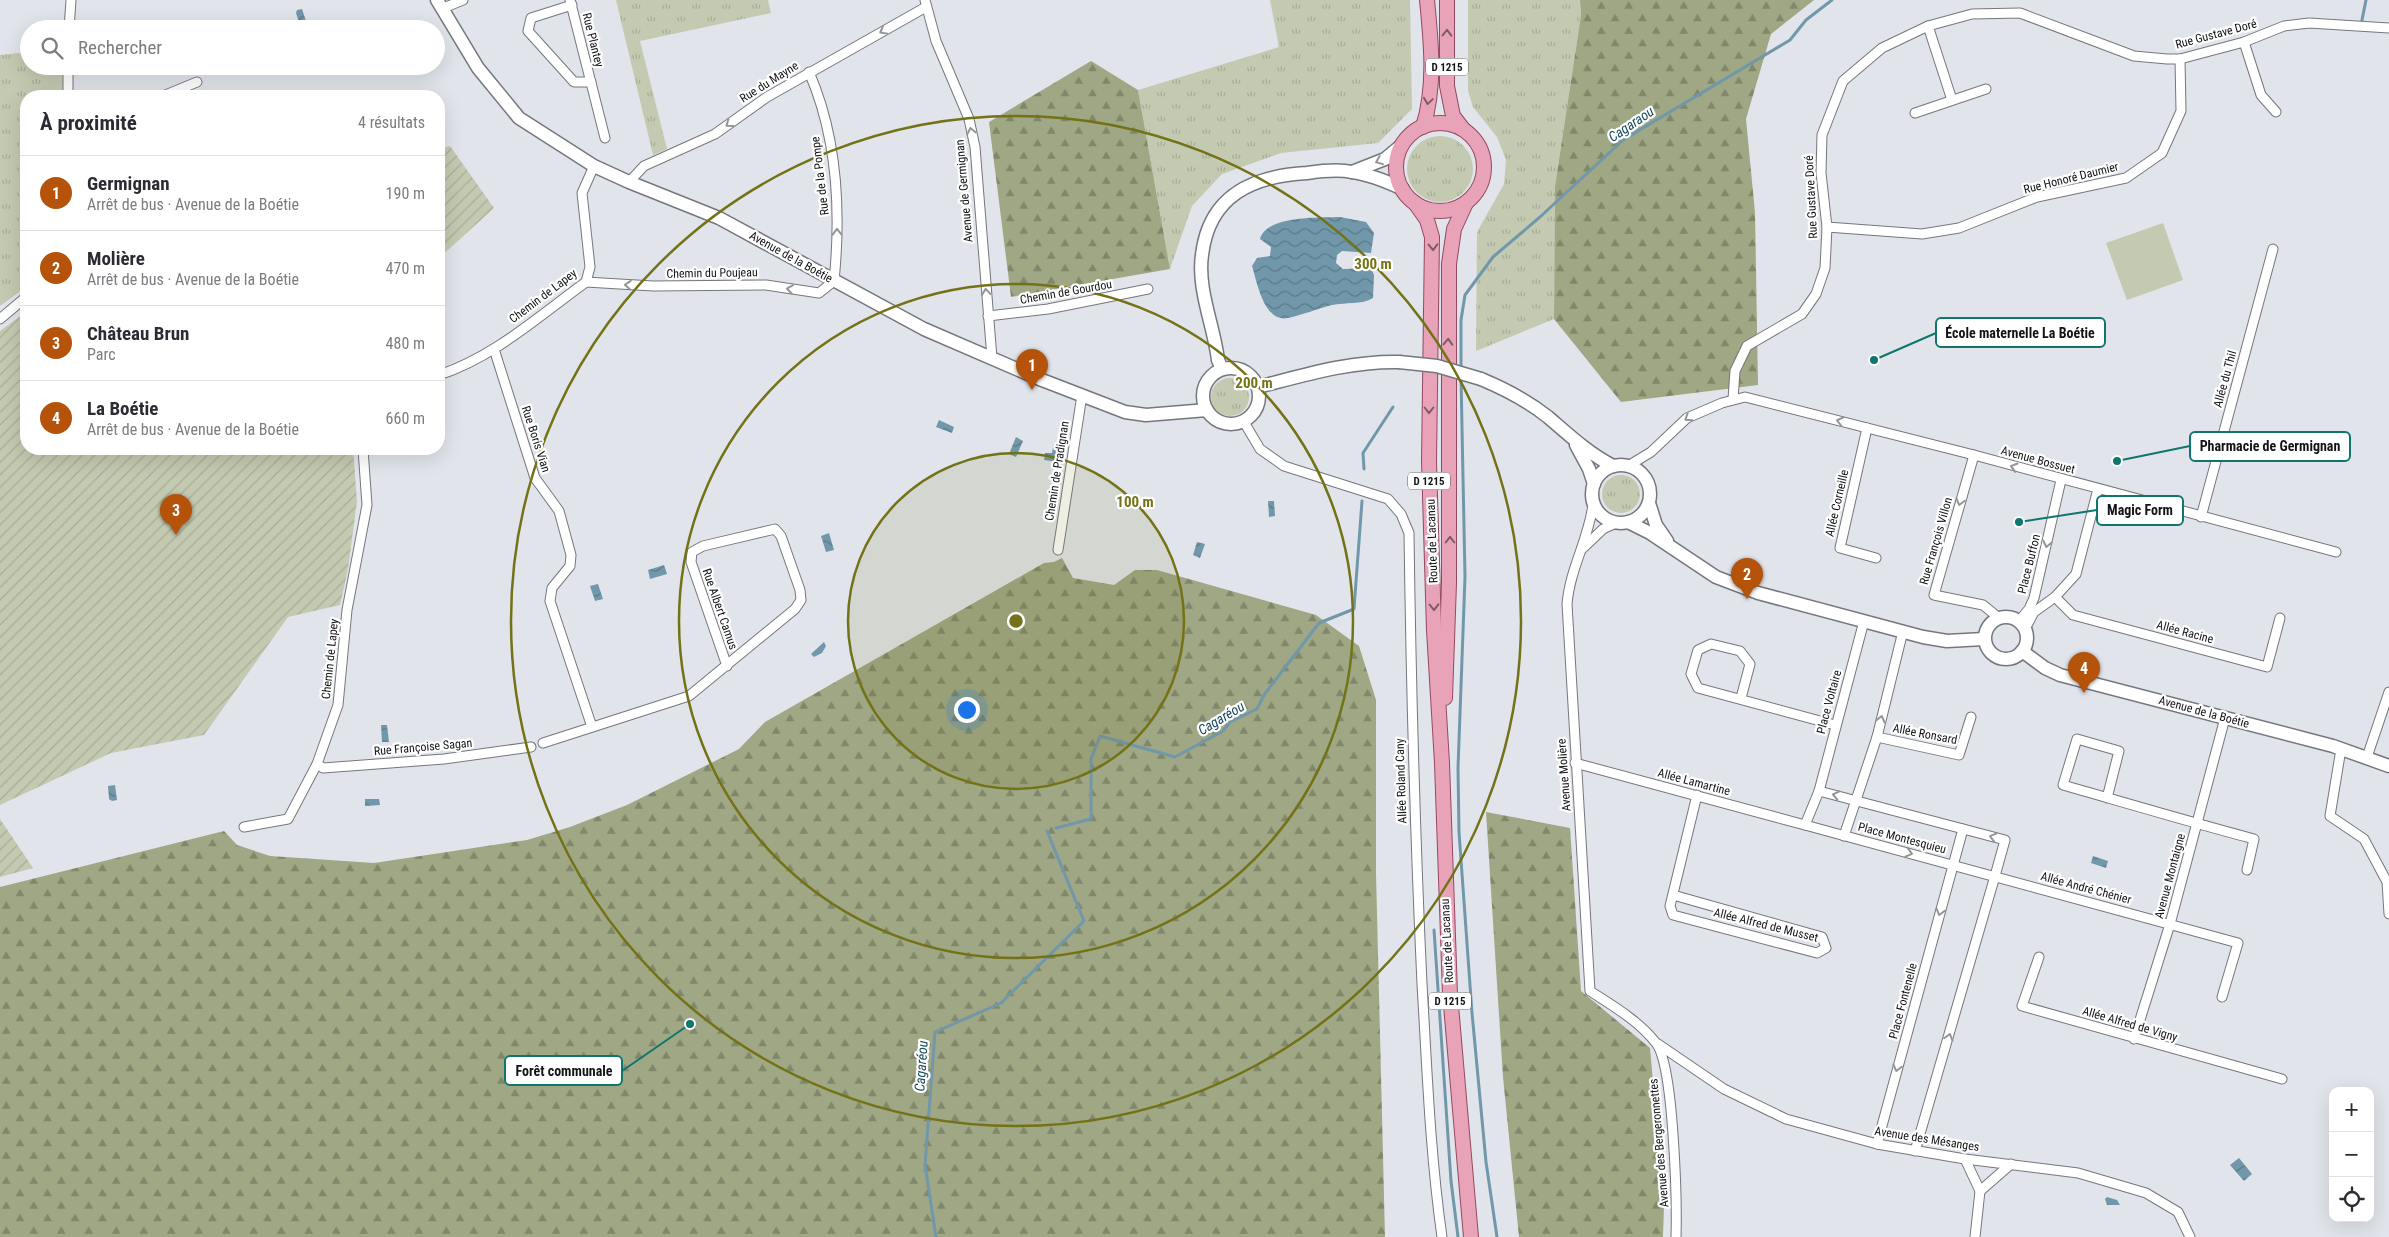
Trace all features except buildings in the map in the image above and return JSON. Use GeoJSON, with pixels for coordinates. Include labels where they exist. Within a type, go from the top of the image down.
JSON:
{"type":"FeatureCollection","features":[{"type":"Feature","properties":{"kind":"main road","name":"D 1215"},"geometry":{"type":"LineString","coordinates":[[1423,127],[1430,87],[1430,30],[1427,0]]}},
{"type":"Feature","properties":{"kind":"main road","name":"D 1215"},"geometry":{"type":"LineString","coordinates":[[1447,0],[1447,86],[1452,116],[1464,130]]}},
{"type":"Feature","properties":{"kind":"main road","name":"Avenue de la Boétie"},"geometry":{"type":"LineString","coordinates":[[439,5],[478,68],[519,118],[594,166],[720,218],[924,329],[1082,395],[1125,412],[1146,415],[1207,410]]}},
{"type":"Feature","properties":{"kind":"main road"},"geometry":{"type":"LineString","coordinates":[[1352,172],[1385,159],[1402,145],[1411,134],[1423,127],[1443,124],[1464,130],[1475,139],[1482,152],[1484,166],[1482,180],[1476,193],[1466,203],[1453,210],[1438,211],[1426,209],[1415,203],[1402,189],[1397,171],[1397,158],[1402,145]]}},
{"type":"Feature","properties":{"kind":"main road"},"geometry":{"type":"LineString","coordinates":[[1222,370],[1218,360],[1202,277],[1202,256],[1206,235],[1221,206],[1245,186],[1268,178],[1310,172],[1352,172],[1402,189]]}},
{"type":"Feature","properties":{"kind":"main road","name":"Route de Lacanau"},"geometry":{"type":"LineString","coordinates":[[1415,203],[1427,220],[1432,237],[1429,462],[1436,673],[1442,763],[1450,994],[1472,1237]]}},
{"type":"Feature","properties":{"kind":"main road","name":"Route de Lacanau"},"geometry":{"type":"LineString","coordinates":[[1442,763],[1450,583],[1449,264],[1454,229],[1466,203]]}},
{"type":"Feature","properties":{"kind":"main road"},"geometry":{"type":"LineString","coordinates":[[1258,387],[1339,366],[1370,362],[1399,362],[1437,366],[1481,379],[1526,402],[1572,438],[1613,466]]}},
{"type":"Feature","properties":{"kind":"main road"},"geometry":{"type":"LineString","coordinates":[[1240,369],[1254,379],[1258,387],[1260,395],[1256,411],[1244,422],[1236,424],[1219,422],[1207,410],[1204,402],[1205,386],[1215,373],[1222,370],[1240,369]]}},
{"type":"Feature","properties":{"kind":"main road"},"geometry":{"type":"LineString","coordinates":[[1572,438],[1594,484]]}},
{"type":"Feature","properties":{"kind":"main road"},"geometry":{"type":"LineString","coordinates":[[1678,552],[1656,525],[1649,503],[1649,487],[1641,473],[1628,466],[1613,466],[1598,476],[1594,484],[1592,497],[1593,504],[1602,517],[1650,533],[1678,552],[1716,577],[1750,590],[1903,632],[1947,641],[1984,639]]}},
{"type":"Feature","properties":{"kind":"main road"},"geometry":{"type":"LineString","coordinates":[[1622,523],[1644,512],[1649,503]]}},
{"type":"Feature","properties":{"kind":"main road"},"geometry":{"type":"LineString","coordinates":[[2006,617],[2022,625],[2027,641],[2022,651],[2010,659],[1996,657],[1990,652],[1984,639],[1988,626],[1999,618],[2006,617]]}},
{"type":"Feature","properties":{"kind":"main road","name":"Avenue de la Boétie"},"geometry":{"type":"LineString","coordinates":[[2022,651],[2045,668],[2060,674],[2341,749],[2389,766]]}},
{"type":"Feature","properties":{"kind":"street"},"geometry":{"type":"LineString","coordinates":[[70,20],[71,0]]}},
{"type":"Feature","properties":{"kind":"street"},"geometry":{"type":"LineString","coordinates":[[439,5],[463,0]]}},
{"type":"Feature","properties":{"kind":"street","name":"Rue Plantey"},"geometry":{"type":"LineString","coordinates":[[591,82],[574,82],[528,31],[531,18],[571,3],[591,82],[605,138]]}},
{"type":"Feature","properties":{"kind":"street","name":"Rue du Mayne"},"geometry":{"type":"LineString","coordinates":[[630,182],[644,166],[714,134],[767,97],[926,4]]}},
{"type":"Feature","properties":{"kind":"street","name":"Avenue de Germignan"},"geometry":{"type":"LineString","coordinates":[[926,4],[936,41],[969,119],[975,147],[992,358]]}},
{"type":"Feature","properties":{"kind":"street","name":"Rue Gustave Doré"},"geometry":{"type":"LineString","coordinates":[[1733,399],[1735,370],[1747,346],[1802,314],[1816,294],[1825,268],[1827,227],[1821,173],[1822,135],[1843,81],[1882,48],[1928,26],[1972,14],[2020,13],[2134,56],[2180,59],[2244,42],[2284,26],[2309,23],[2389,28]]}},
{"type":"Feature","properties":{"kind":"street"},"geometry":{"type":"LineString","coordinates":[[1928,26],[1952,100]]}},
{"type":"Feature","properties":{"kind":"street"},"geometry":{"type":"LineString","coordinates":[[2244,42],[2261,95],[2276,112]]}},
{"type":"Feature","properties":{"kind":"street","name":"Rue Honoré Daumier"},"geometry":{"type":"LineString","coordinates":[[1827,227],[1922,234],[1959,228],[2037,197],[2126,178],[2162,153],[2181,111],[2180,59]]}},
{"type":"Feature","properties":{"kind":"street","name":"Rue de la Pompe"},"geometry":{"type":"LineString","coordinates":[[809,72],[817,90],[829,139],[837,204],[838,248],[834,281]]}},
{"type":"Feature","properties":{"kind":"street"},"geometry":{"type":"LineString","coordinates":[[68,75],[68,90]]}},
{"type":"Feature","properties":{"kind":"street"},"geometry":{"type":"LineString","coordinates":[[178,90],[197,82]]}},
{"type":"Feature","properties":{"kind":"street"},"geometry":{"type":"LineString","coordinates":[[1915,113],[1986,89]]}},
{"type":"Feature","properties":{"kind":"street","name":"Chemin de Lapey"},"geometry":{"type":"LineString","coordinates":[[445,372],[494,349],[586,282],[590,267],[582,193],[594,166]]}},
{"type":"Feature","properties":{"kind":"street","name":"Allée du Thil"},"geometry":{"type":"LineString","coordinates":[[2201,517],[2273,249]]}},
{"type":"Feature","properties":{"kind":"street","name":"Chemin du Poujeau"},"geometry":{"type":"LineString","coordinates":[[586,282],[653,286],[766,285],[819,293],[834,281]]}},
{"type":"Feature","properties":{"kind":"street","name":"Chemin de Gourdou"},"geometry":{"type":"LineString","coordinates":[[988,316],[1048,309],[1148,289]]}},
{"type":"Feature","properties":{"kind":"street"},"geometry":{"type":"LineString","coordinates":[[0,319],[20,302]]}},
{"type":"Feature","properties":{"kind":"street","name":"Rue Boris Vian"},"geometry":{"type":"LineString","coordinates":[[494,349],[535,478],[559,511],[571,555],[570,566],[552,588],[550,601],[592,727]]}},
{"type":"Feature","properties":{"kind":"street","name":"Chemin de Pradignan"},"geometry":{"type":"LineString","coordinates":[[1058,550],[1082,395]]}},
{"type":"Feature","properties":{"kind":"street","name":"Avenue Bossuet"},"geometry":{"type":"LineString","coordinates":[[1733,399],[1745,397],[1974,455],[2061,480],[2336,552]]}},
{"type":"Feature","properties":{"kind":"street"},"geometry":{"type":"LineString","coordinates":[[1628,466],[1651,452],[1687,418],[1733,399]]}},
{"type":"Feature","properties":{"kind":"street","name":"Allée Roland Cany"},"geometry":{"type":"LineString","coordinates":[[1244,422],[1260,448],[1284,466],[1388,499],[1401,514],[1408,534],[1412,759],[1419,916],[1429,1112],[1442,1237]]}},
{"type":"Feature","properties":{"kind":"street","name":"Allée Corneille"},"geometry":{"type":"LineString","coordinates":[[1867,428],[1840,548],[1876,558]]}},
{"type":"Feature","properties":{"kind":"street","name":"Chemin de Lapey"},"geometry":{"type":"LineString","coordinates":[[244,827],[288,819],[317,764],[338,705],[347,610],[367,505],[363,455]]}},
{"type":"Feature","properties":{"kind":"street","name":"Rue François Villon"},"geometry":{"type":"LineString","coordinates":[[1974,455],[1934,595],[1983,605],[1999,618]]}},
{"type":"Feature","properties":{"kind":"street","name":"Place Buffon"},"geometry":{"type":"LineString","coordinates":[[2022,625],[2034,598],[2061,480]]}},
{"type":"Feature","properties":{"kind":"street","name":"Place Buffon"},"geometry":{"type":"LineString","coordinates":[[2022,625],[2034,612],[2055,597],[2076,574],[2098,489]]}},
{"type":"Feature","properties":{"kind":"street","name":"Avenue Molière"},"geometry":{"type":"LineString","coordinates":[[1590,991],[1567,604],[1568,586],[1576,558],[1590,522],[1593,504]]}},
{"type":"Feature","properties":{"kind":"street","name":"Avenue Molière"},"geometry":{"type":"LineString","coordinates":[[1576,558],[1597,533],[1622,523]]}},
{"type":"Feature","properties":{"kind":"street","name":"Rue Albert Camus"},"geometry":{"type":"LineString","coordinates":[[543,743],[690,696],[727,666],[794,609],[801,600],[800,590],[780,536],[775,529],[703,546],[692,552],[691,562],[727,666]]}},
{"type":"Feature","properties":{"kind":"street","name":"Allée Racine"},"geometry":{"type":"LineString","coordinates":[[2055,597],[2073,615],[2267,667],[2280,618]]}},
{"type":"Feature","properties":{"kind":"street","name":"Place Voltaire"},"geometry":{"type":"LineString","coordinates":[[1819,791],[1864,621]]}},
{"type":"Feature","properties":{"kind":"street"},"geometry":{"type":"LineString","coordinates":[[1857,800],[1877,737],[1903,632]]}},
{"type":"Feature","properties":{"kind":"street"},"geometry":{"type":"LineString","coordinates":[[1742,698],[1750,664],[1740,651],[1711,644],[1698,650],[1691,674],[1698,688],[1742,698],[1835,725]]}},
{"type":"Feature","properties":{"kind":"street"},"geometry":{"type":"LineString","coordinates":[[2367,757],[2389,692]]}},
{"type":"Feature","properties":{"kind":"street","name":"Allée Ronsard"},"geometry":{"type":"LineString","coordinates":[[1877,737],[1959,755],[1971,717]]}},
{"type":"Feature","properties":{"kind":"street","name":"Avenue Montaigne"},"geometry":{"type":"LineString","coordinates":[[2134,1039],[2170,924],[2225,718]]}},
{"type":"Feature","properties":{"kind":"street"},"geometry":{"type":"LineString","coordinates":[[2108,798],[2119,751],[2077,739],[2063,785],[2197,824],[2254,839],[2247,870]]}},
{"type":"Feature","properties":{"kind":"street","name":"Rue Françoise Sagan"},"geometry":{"type":"LineString","coordinates":[[317,764],[323,768],[444,759],[531,747]]}},
{"type":"Feature","properties":{"kind":"street"},"geometry":{"type":"LineString","coordinates":[[2341,749],[2330,816],[2364,839],[2387,882],[2389,914]]}},
{"type":"Feature","properties":{"kind":"street","name":"Allée Lamartine"},"geometry":{"type":"LineString","coordinates":[[1576,764],[1805,825]]}},
{"type":"Feature","properties":{"kind":"street"},"geometry":{"type":"LineString","coordinates":[[1805,825],[1819,791]]}},
{"type":"Feature","properties":{"kind":"street","name":"Place Montesquieu"},"geometry":{"type":"LineString","coordinates":[[1805,825],[1995,876],[2005,840],[1819,791]]}},
{"type":"Feature","properties":{"kind":"street","name":"Allée Alfred de Musset"},"geometry":{"type":"LineString","coordinates":[[1673,895],[1822,937],[1826,948],[1817,953],[1673,915],[1670,906],[1698,796]]}},
{"type":"Feature","properties":{"kind":"street","name":"Place Montesquieu"},"geometry":{"type":"LineString","coordinates":[[1844,836],[1857,800]]}},
{"type":"Feature","properties":{"kind":"street","name":"Place Montesquieu"},"geometry":{"type":"LineString","coordinates":[[1953,865],[1963,829]]}},
{"type":"Feature","properties":{"kind":"street","name":"Place Fontenelle"},"geometry":{"type":"LineString","coordinates":[[1877,1144],[1953,865]]}},
{"type":"Feature","properties":{"kind":"street"},"geometry":{"type":"LineString","coordinates":[[1916,1151],[1995,876]]}},
{"type":"Feature","properties":{"kind":"street","name":"Allée André Chénier"},"geometry":{"type":"LineString","coordinates":[[1995,876],[2238,943],[2222,996]]}},
{"type":"Feature","properties":{"kind":"street","name":"Allée Alfred de Vigny"},"geometry":{"type":"LineString","coordinates":[[2039,957],[2022,1006],[2282,1079]]}},
{"type":"Feature","properties":{"kind":"street","name":"Avenue des Bergeronnettes"},"geometry":{"type":"LineString","coordinates":[[1590,991],[1634,1020],[1658,1044],[1668,1081],[1677,1205],[1676,1237]]}},
{"type":"Feature","properties":{"kind":"street","name":"Avenue des Mésanges"},"geometry":{"type":"LineString","coordinates":[[1658,1044],[1724,1089],[1786,1118],[1877,1144],[2078,1173],[2146,1193],[2178,1212],[2190,1237]]}},
{"type":"Feature","properties":{"kind":"street"},"geometry":{"type":"LineString","coordinates":[[1965,1158],[1980,1191],[1975,1237]]}},
{"type":"Feature","properties":{"kind":"street"},"geometry":{"type":"LineString","coordinates":[[1980,1191],[2011,1164]]}},
{"type":"Feature","properties":{"kind":"green space"},"geometry":{"type":"Polygon","coordinates":[[[616,0],[768,0],[771,13],[640,41],[667,149],[653,155],[616,0]]]}},
{"type":"Feature","properties":{"kind":"green space"},"geometry":{"type":"Polygon","coordinates":[[[1270,0],[1410,0],[1412,109],[1378,143],[1281,153],[1222,174],[1192,206],[1170,269],[1138,90],[1279,47],[1270,0]]]}},
{"type":"Feature","properties":{"kind":"green space"},"geometry":{"type":"Polygon","coordinates":[[[1468,0],[1580,0],[1581,15],[1555,186],[1554,319],[1476,351],[1477,232],[1504,184],[1506,160],[1497,137],[1473,107],[1468,91],[1468,0]]]}},
{"type":"Feature","properties":{"kind":"green space"},"geometry":{"type":"Polygon","coordinates":[[[1580,0],[1814,0],[1771,34],[1746,119],[1755,213],[1758,385],[1621,402],[1554,319],[1555,186],[1581,15],[1580,0]]]}},
{"type":"Feature","properties":{"kind":"green space"},"geometry":{"type":"Polygon","coordinates":[[[20,53],[20,75],[62,75],[63,90],[20,90],[20,291],[0,306],[0,55],[20,53]]]}},
{"type":"Feature","properties":{"kind":"green space"},"geometry":{"type":"Polygon","coordinates":[[[1091,61],[1138,90],[1170,269],[1011,297],[989,122],[1091,61]]]}},
{"type":"Feature","properties":{"kind":"green space"},"geometry":{"type":"Polygon","coordinates":[[[1434,136],[1446,136],[1458,141],[1468,151],[1473,163],[1471,182],[1458,197],[1446,202],[1434,202],[1422,197],[1412,187],[1407,175],[1407,163],[1412,151],[1422,141],[1434,136]]]}},
{"type":"Feature","properties":{"kind":"green space"},"geometry":{"type":"Polygon","coordinates":[[[450,146],[494,208],[445,253],[445,147],[450,146]]]}},
{"type":"Feature","properties":{"kind":"green space"},"geometry":{"type":"Polygon","coordinates":[[[2163,223],[2183,280],[2127,300],[2106,243],[2163,223]]]}},
{"type":"Feature","properties":{"kind":"green space"},"geometry":{"type":"Polygon","coordinates":[[[20,316],[20,455],[353,455],[357,501],[348,569],[340,605],[288,617],[204,735],[111,753],[0,805],[0,331],[20,316]]]}},
{"type":"Feature","properties":{"kind":"green space"},"geometry":{"type":"Polygon","coordinates":[[[1230,378],[1243,384],[1249,397],[1243,410],[1230,416],[1217,410],[1211,397],[1217,384],[1230,378]]]}},
{"type":"Feature","properties":{"kind":"green space"},"geometry":{"type":"Polygon","coordinates":[[[1621,475],[1635,480],[1640,494],[1635,508],[1621,513],[1607,508],[1602,494],[1607,480],[1621,475]]]}},
{"type":"Feature","properties":{"kind":"green space"},"geometry":{"type":"Polygon","coordinates":[[[1062,558],[1073,578],[1114,585],[1135,570],[1157,570],[1316,615],[1359,646],[1376,700],[1376,873],[1385,1237],[0,1237],[0,887],[224,831],[237,845],[270,856],[374,863],[527,840],[570,827],[627,805],[739,749],[765,722],[1044,563],[1054,562],[1062,558]]]}},
{"type":"Feature","properties":{"kind":"green space"},"geometry":{"type":"Polygon","coordinates":[[[1486,812],[1570,828],[1581,991],[1650,1048],[1664,1205],[1663,1237],[1519,1237],[1503,1077],[1486,812]]]}},
{"type":"Feature","properties":{"kind":"green space"},"geometry":{"type":"Polygon","coordinates":[[[0,819],[33,868],[0,877],[0,819]]]}},
{"type":"Feature","properties":{"kind":"water"},"geometry":{"type":"Polygon","coordinates":[[[302,9],[306,20],[298,20],[297,10],[302,9]]]}},
{"type":"Feature","properties":{"kind":"water"},"geometry":{"type":"Polygon","coordinates":[[[1340,217],[1366,222],[1374,233],[1371,253],[1342,251],[1337,255],[1336,263],[1343,269],[1371,268],[1374,275],[1373,298],[1364,302],[1332,305],[1288,318],[1280,318],[1273,314],[1267,308],[1259,291],[1252,266],[1257,258],[1270,256],[1271,247],[1260,239],[1265,231],[1272,226],[1294,219],[1340,217]]]}},
{"type":"Feature","properties":{"kind":"water"},"geometry":{"type":"Polygon","coordinates":[[[939,420],[954,427],[952,433],[936,427],[939,420]]]}},
{"type":"Feature","properties":{"kind":"water"},"geometry":{"type":"Polygon","coordinates":[[[1016,437],[1023,441],[1016,457],[1009,454],[1016,437]]]}},
{"type":"Feature","properties":{"kind":"water"},"geometry":{"type":"Polygon","coordinates":[[[1053,447],[1060,448],[1059,462],[1044,460],[1045,453],[1052,453],[1053,447]]]}},
{"type":"Feature","properties":{"kind":"water"},"geometry":{"type":"Polygon","coordinates":[[[1268,501],[1274,501],[1275,516],[1269,517],[1268,501]]]}},
{"type":"Feature","properties":{"kind":"water"},"geometry":{"type":"Polygon","coordinates":[[[829,533],[834,550],[826,552],[821,536],[829,533]]]}},
{"type":"Feature","properties":{"kind":"water"},"geometry":{"type":"Polygon","coordinates":[[[1197,542],[1205,544],[1200,558],[1193,555],[1197,542]]]}},
{"type":"Feature","properties":{"kind":"water"},"geometry":{"type":"Polygon","coordinates":[[[664,565],[667,574],[650,579],[648,570],[664,565]]]}},
{"type":"Feature","properties":{"kind":"water"},"geometry":{"type":"Polygon","coordinates":[[[598,584],[603,599],[595,601],[590,586],[598,584]]]}},
{"type":"Feature","properties":{"kind":"water"},"geometry":{"type":"Polygon","coordinates":[[[824,642],[826,646],[822,653],[814,657],[811,654],[824,642]]]}},
{"type":"Feature","properties":{"kind":"water"},"geometry":{"type":"Polygon","coordinates":[[[381,725],[387,725],[389,742],[382,742],[381,725]]]}},
{"type":"Feature","properties":{"kind":"water"},"geometry":{"type":"Polygon","coordinates":[[[115,785],[117,800],[112,801],[109,799],[108,786],[115,785]]]}},
{"type":"Feature","properties":{"kind":"water"},"geometry":{"type":"Polygon","coordinates":[[[365,799],[379,799],[380,805],[365,806],[365,799]]]}},
{"type":"Feature","properties":{"kind":"water"},"geometry":{"type":"Polygon","coordinates":[[[2093,856],[2108,861],[2106,868],[2091,863],[2093,856]]]}},
{"type":"Feature","properties":{"kind":"water"},"geometry":{"type":"Polygon","coordinates":[[[2239,1158],[2252,1174],[2244,1181],[2230,1165],[2239,1158]]]}},
{"type":"Feature","properties":{"kind":"water"},"geometry":{"type":"Polygon","coordinates":[[[2107,1197],[2117,1200],[2120,1205],[2107,1205],[2105,1199],[2107,1197]]]}},
{"type":"Feature","properties":{"kind":"waterway","name":"Cagaraou"},"geometry":{"type":"LineString","coordinates":[[1461,371],[1461,320],[1465,295],[1493,257],[1540,217],[1623,140],[1790,40],[1806,20],[1832,0]]}},
{"type":"Feature","properties":{"kind":"waterway"},"geometry":{"type":"LineString","coordinates":[[2361,25],[2366,0]]}},
{"type":"Feature","properties":{"kind":"waterway"},"geometry":{"type":"LineString","coordinates":[[1461,377],[1465,577],[1458,768],[1459,832],[1472,1013],[1486,1162],[1497,1237]]}},
{"type":"Feature","properties":{"kind":"waterway","name":"Cagaréou"},"geometry":{"type":"LineString","coordinates":[[1364,469],[1363,453],[1393,407]]}},
{"type":"Feature","properties":{"kind":"waterway","name":"Cagaréou"},"geometry":{"type":"LineString","coordinates":[[1056,828],[1091,819],[1091,759],[1100,736],[1175,757],[1223,731],[1230,722],[1257,709],[1264,695],[1319,623],[1354,609],[1362,501]]}},
{"type":"Feature","properties":{"kind":"waterway","name":"Cagaréou"},"geometry":{"type":"LineString","coordinates":[[936,1237],[925,1165],[935,1032],[1001,1003],[1084,921],[1047,831]]}},
{"type":"Feature","properties":{"kind":"waterway"},"geometry":{"type":"LineString","coordinates":[[1434,930],[1451,1181],[1458,1237]]}},
{"type":"Feature","properties":{"kind":"place","name":"École maternelle La Boétie"},"geometry":{"type":"Point","coordinates":[1874,360]}},
{"type":"Feature","properties":{"kind":"place","name":"Germignan"},"geometry":{"type":"Point","coordinates":[1032,390]}},
{"type":"Feature","properties":{"kind":"place","name":"Pharmacie de Germignan"},"geometry":{"type":"Point","coordinates":[2117,461]}},
{"type":"Feature","properties":{"kind":"place","name":"Magic Form"},"geometry":{"type":"Point","coordinates":[2019,522]}},
{"type":"Feature","properties":{"kind":"place","name":"Château Brun"},"geometry":{"type":"Point","coordinates":[176,535]}},
{"type":"Feature","properties":{"kind":"place","name":"Molière"},"geometry":{"type":"Point","coordinates":[1747,599]}},
{"type":"Feature","properties":{"kind":"place","name":"La Boétie"},"geometry":{"type":"Point","coordinates":[2084,693]}},
{"type":"Feature","properties":{"kind":"place","name":"Forêt communale"},"geometry":{"type":"Point","coordinates":[690,1024]}}]}
